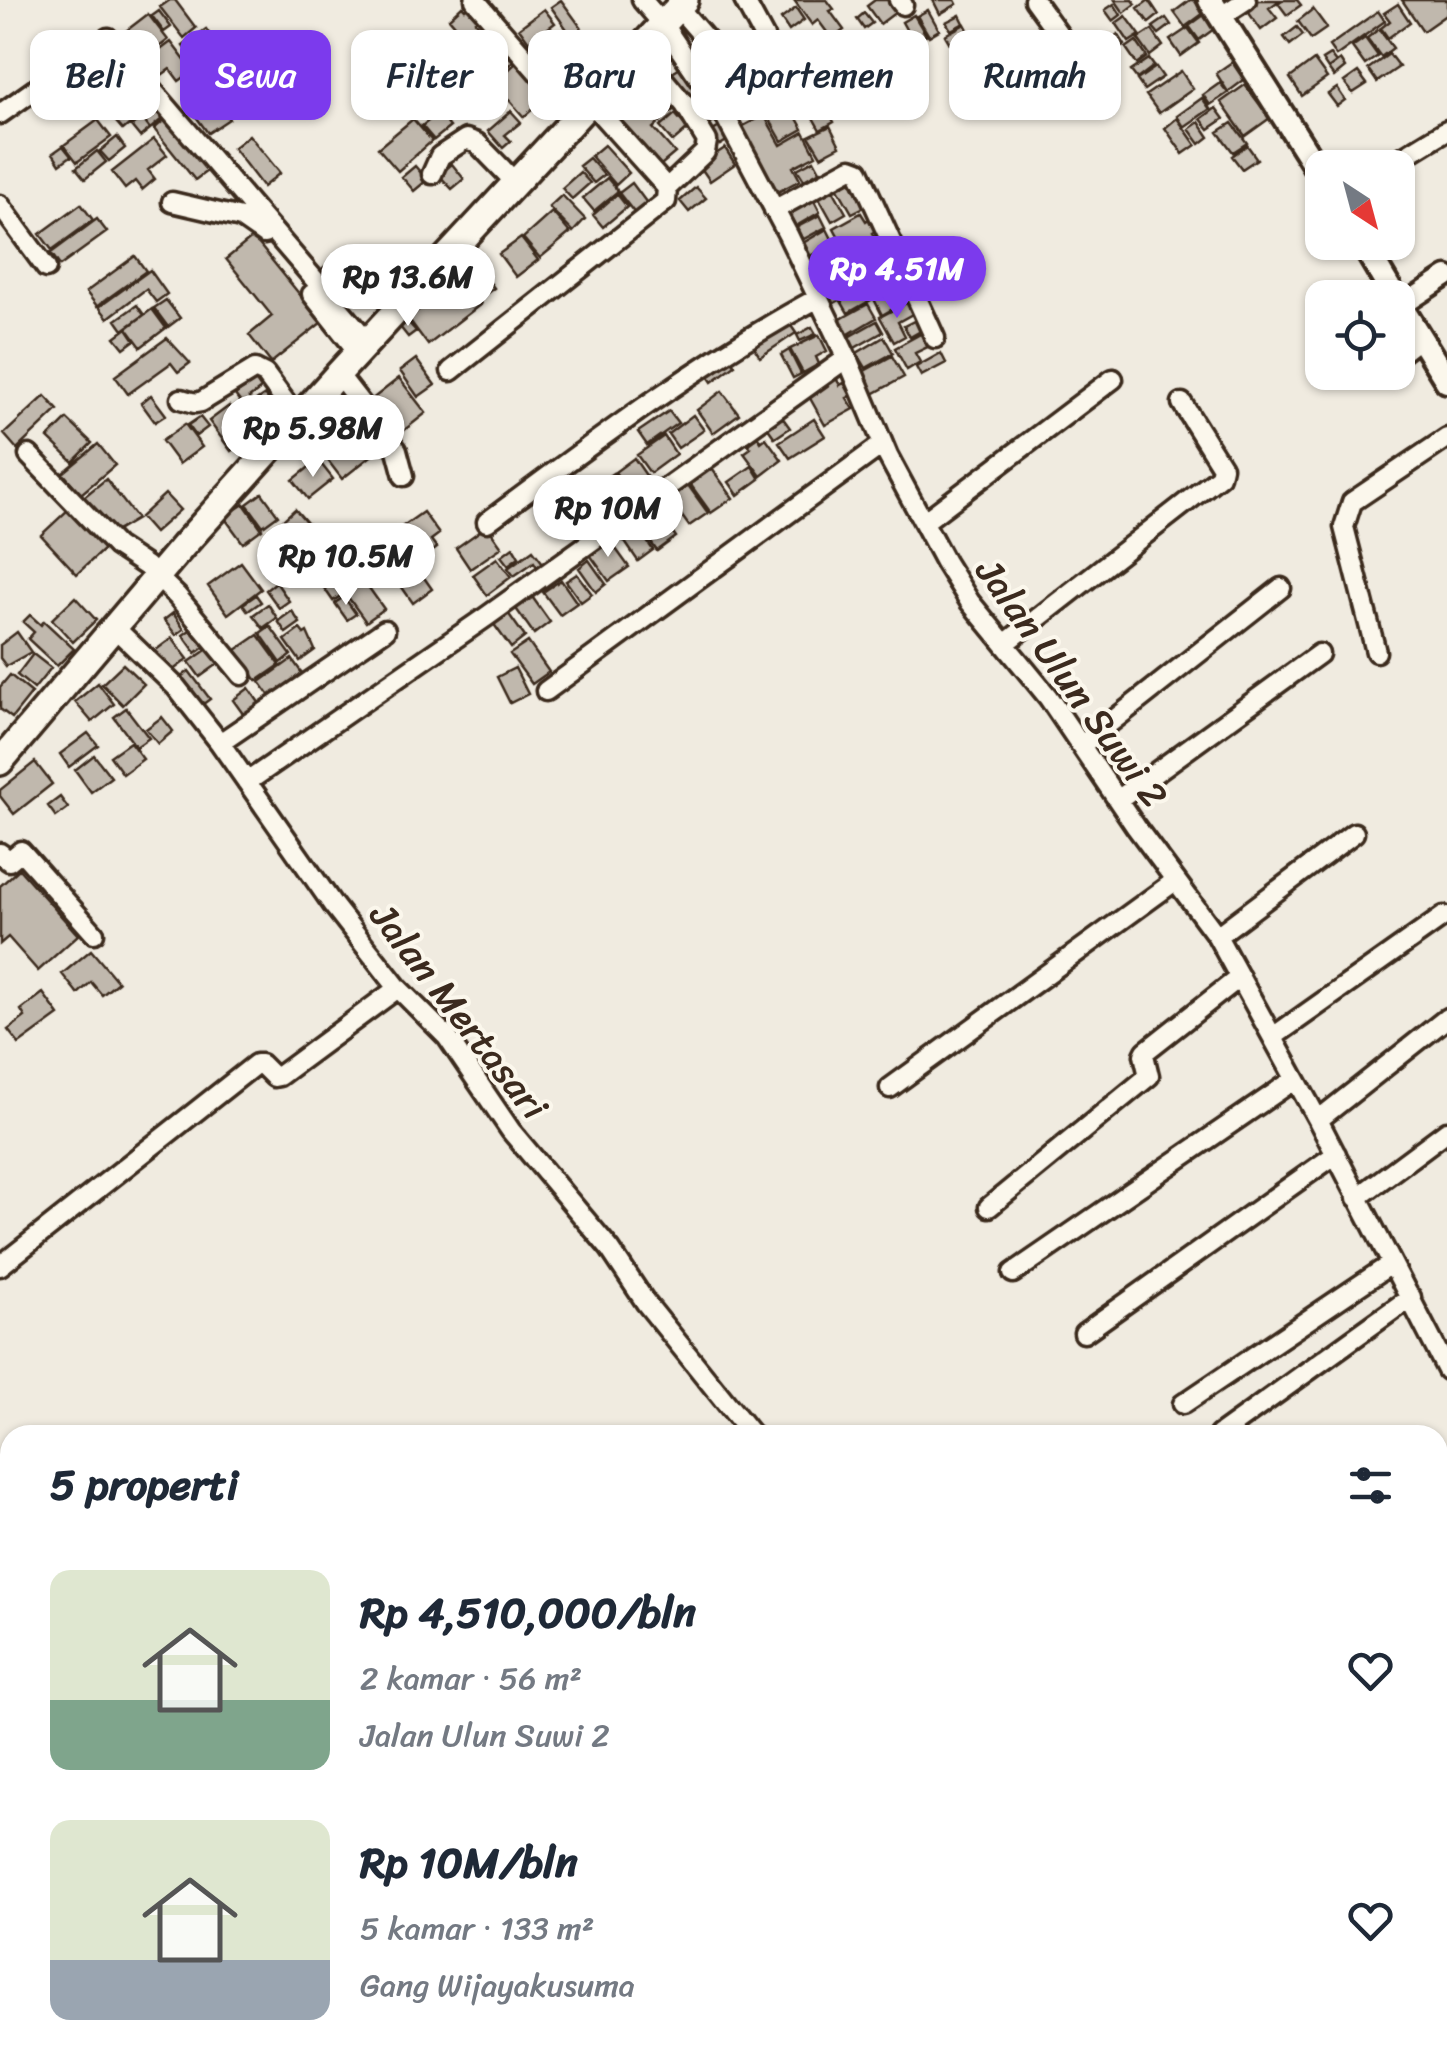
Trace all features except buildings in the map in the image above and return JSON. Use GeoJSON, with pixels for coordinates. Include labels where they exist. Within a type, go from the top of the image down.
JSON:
{"type":"FeatureCollection","features":[{"type":"Feature","properties":{"kind":"highway"},"geometry":{"type":"LineString","coordinates":[[656,30],[675,10]]}},
{"type":"Feature","properties":{"kind":"highway"},"geometry":{"type":"LineString","coordinates":[[0,762],[157,577],[511,177],[571,120]]}},
{"type":"Feature","properties":{"kind":"main road"},"geometry":{"type":"LineString","coordinates":[[1215,8],[1305,151]]}},
{"type":"Feature","properties":{"kind":"main road"},"geometry":{"type":"LineString","coordinates":[[1415,331],[1447,381]]}},
{"type":"Feature","properties":{"kind":"street"},"geometry":{"type":"LineString","coordinates":[[475,0],[528,53]]}},
{"type":"Feature","properties":{"kind":"street"},"geometry":{"type":"LineString","coordinates":[[642,0],[675,10],[737,69],[760,56],[766,47],[744,0]]}},
{"type":"Feature","properties":{"kind":"street"},"geometry":{"type":"LineString","coordinates":[[1034,0],[1055,30]]}},
{"type":"Feature","properties":{"kind":"street"},"geometry":{"type":"LineString","coordinates":[[1215,8],[1246,0]]}},
{"type":"Feature","properties":{"kind":"street","name":"Jalan Ulun Suwi 2"},"geometry":{"type":"LineString","coordinates":[[675,10],[847,358],[883,444],[945,562],[970,602],[1006,643],[1082,745],[1217,936],[1318,1120],[1447,1370]]}},
{"type":"Feature","properties":{"kind":"street"},"geometry":{"type":"LineString","coordinates":[[0,114],[108,38],[363,347]]}},
{"type":"Feature","properties":{"kind":"street"},"geometry":{"type":"LineString","coordinates":[[666,188],[705,152],[706,141],[671,89]]}},
{"type":"Feature","properties":{"kind":"street"},"geometry":{"type":"LineString","coordinates":[[451,371],[666,201],[666,188],[595,120]]}},
{"type":"Feature","properties":{"kind":"street"},"geometry":{"type":"LineString","coordinates":[[1415,150],[1447,130]]}},
{"type":"Feature","properties":{"kind":"street"},"geometry":{"type":"LineString","coordinates":[[432,174],[440,156],[466,139],[477,143],[511,177]]}},
{"type":"Feature","properties":{"kind":"street"},"geometry":{"type":"LineString","coordinates":[[774,210],[851,168],[859,171],[935,338]]}},
{"type":"Feature","properties":{"kind":"street"},"geometry":{"type":"LineString","coordinates":[[172,202],[241,218],[258,228],[363,347]]}},
{"type":"Feature","properties":{"kind":"street"},"geometry":{"type":"LineString","coordinates":[[0,205],[46,268]]}},
{"type":"Feature","properties":{"kind":"street"},"geometry":{"type":"LineString","coordinates":[[1415,298],[1447,276]]}},
{"type":"Feature","properties":{"kind":"street"},"geometry":{"type":"LineString","coordinates":[[487,522],[649,400],[741,340],[818,298]]}},
{"type":"Feature","properties":{"kind":"street"},"geometry":{"type":"LineString","coordinates":[[1415,342],[1420,338]]}},
{"type":"Feature","properties":{"kind":"street"},"geometry":{"type":"LineString","coordinates":[[247,782],[486,618],[847,358]]}},
{"type":"Feature","properties":{"kind":"street"},"geometry":{"type":"LineString","coordinates":[[181,398],[200,402],[255,369],[265,374],[298,418]]}},
{"type":"Feature","properties":{"kind":"street"},"geometry":{"type":"LineString","coordinates":[[338,374],[397,450],[404,476]]}},
{"type":"Feature","properties":{"kind":"street"},"geometry":{"type":"LineString","coordinates":[[926,521],[1113,379]]}},
{"type":"Feature","properties":{"kind":"street"},"geometry":{"type":"LineString","coordinates":[[1006,643],[1220,476],[1222,467],[1182,404]]}},
{"type":"Feature","properties":{"kind":"street"},"geometry":{"type":"LineString","coordinates":[[1376,652],[1344,527],[1352,502],[1447,438]]}},
{"type":"Feature","properties":{"kind":"street"},"geometry":{"type":"LineString","coordinates":[[546,691],[883,444]]}},
{"type":"Feature","properties":{"kind":"street"},"geometry":{"type":"LineString","coordinates":[[29,456],[116,546],[157,577],[242,675]]}},
{"type":"Feature","properties":{"kind":"street"},"geometry":{"type":"LineString","coordinates":[[1082,745],[1281,588]]}},
{"type":"Feature","properties":{"kind":"street","name":"Jalan Mertasari"},"geometry":{"type":"LineString","coordinates":[[115,628],[176,687],[220,743],[333,906],[398,988],[447,1037],[511,1131],[610,1248],[646,1303],[744,1425]]}},
{"type":"Feature","properties":{"kind":"street"},"geometry":{"type":"LineString","coordinates":[[220,743],[385,630]]}},
{"type":"Feature","properties":{"kind":"street"},"geometry":{"type":"LineString","coordinates":[[1118,799],[1319,654]]}},
{"type":"Feature","properties":{"kind":"street"},"geometry":{"type":"LineString","coordinates":[[1217,936],[1354,833]]}},
{"type":"Feature","properties":{"kind":"street"},"geometry":{"type":"LineString","coordinates":[[0,853],[9,860],[20,850],[94,933]]}},
{"type":"Feature","properties":{"kind":"street"},"geometry":{"type":"LineString","coordinates":[[890,1088],[1176,881]]}},
{"type":"Feature","properties":{"kind":"street"},"geometry":{"type":"LineString","coordinates":[[1273,1037],[1444,916]]}},
{"type":"Feature","properties":{"kind":"street"},"geometry":{"type":"LineString","coordinates":[[989,1207],[1149,1076],[1146,1051],[1240,977]]}},
{"type":"Feature","properties":{"kind":"street"},"geometry":{"type":"LineString","coordinates":[[0,1266],[256,1064],[274,1077],[279,1076],[398,988]]}},
{"type":"Feature","properties":{"kind":"street"},"geometry":{"type":"LineString","coordinates":[[1318,1120],[1447,1018]]}},
{"type":"Feature","properties":{"kind":"street"},"geometry":{"type":"LineString","coordinates":[[1013,1273],[1294,1080]]}},
{"type":"Feature","properties":{"kind":"street"},"geometry":{"type":"LineString","coordinates":[[1357,1198],[1447,1131]]}},
{"type":"Feature","properties":{"kind":"street"},"geometry":{"type":"LineString","coordinates":[[1084,1334],[1336,1154]]}},
{"type":"Feature","properties":{"kind":"street"},"geometry":{"type":"LineString","coordinates":[[1183,1404],[1391,1264]]}},
{"type":"Feature","properties":{"kind":"street"},"geometry":{"type":"LineString","coordinates":[[1233,1425],[1410,1298]]}}]}
